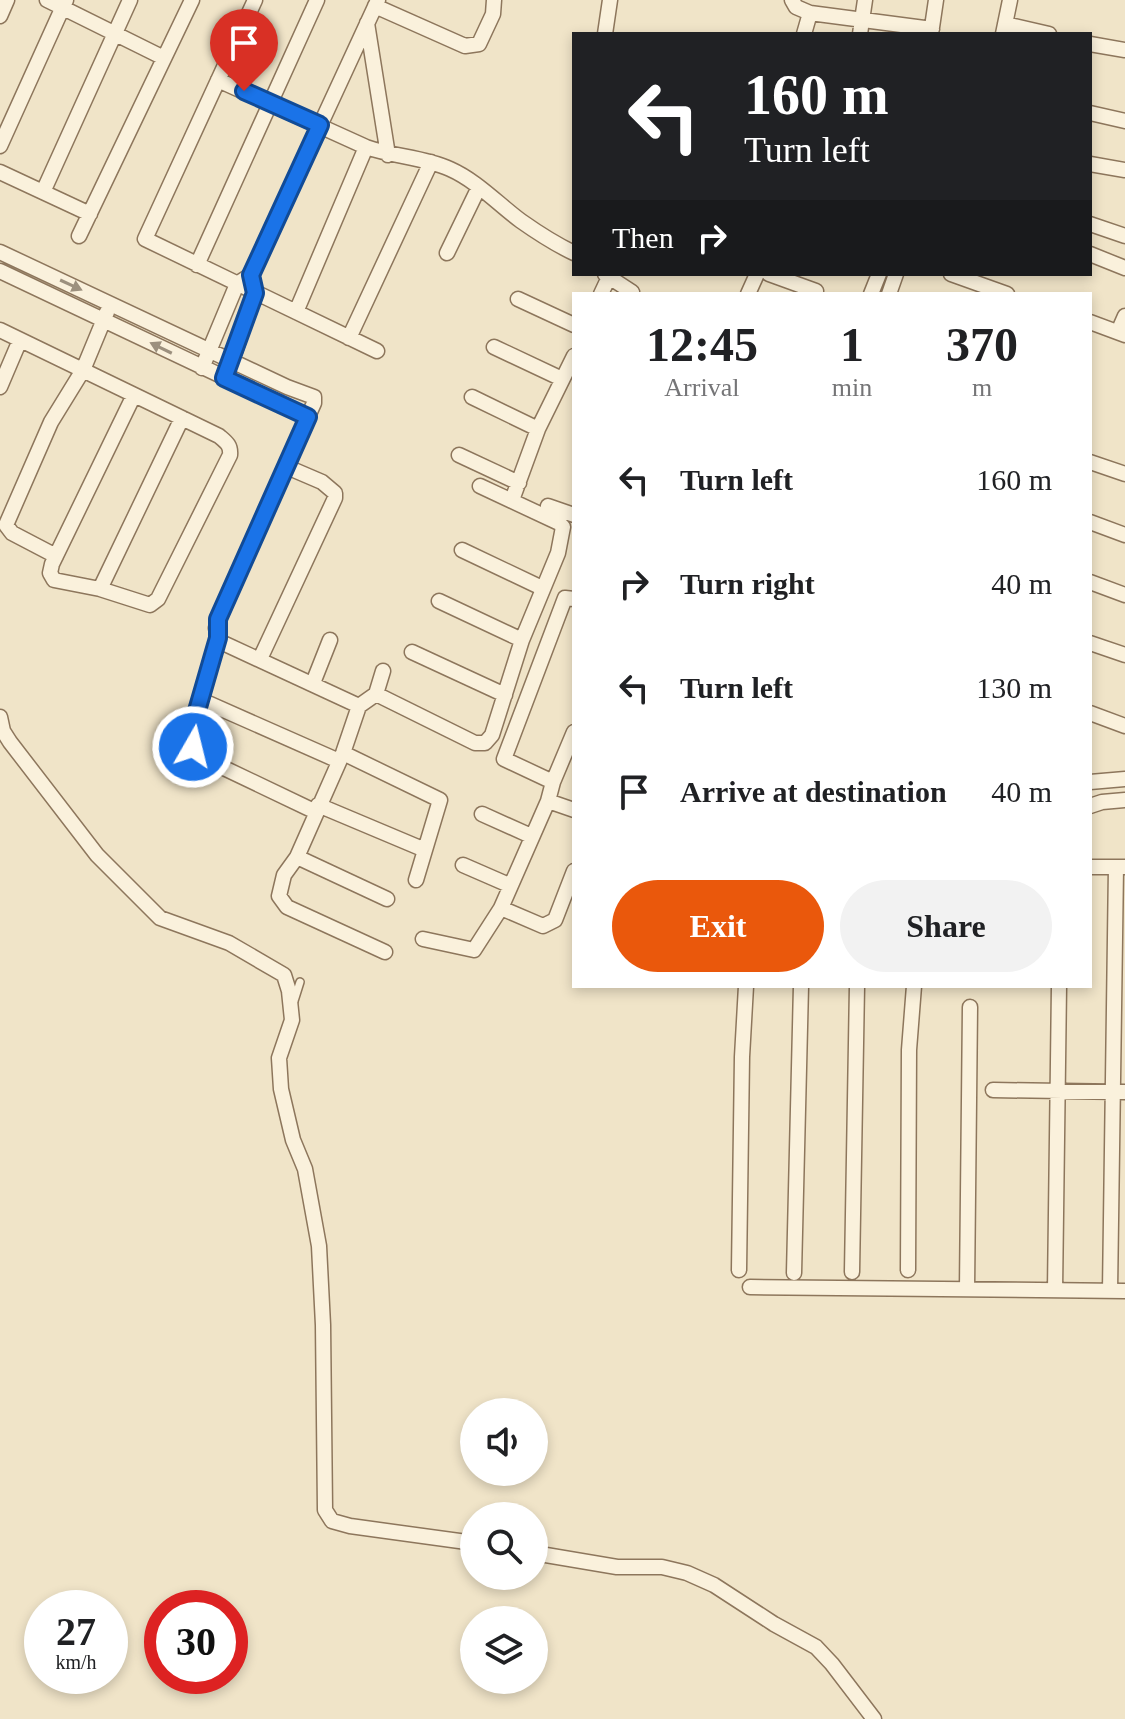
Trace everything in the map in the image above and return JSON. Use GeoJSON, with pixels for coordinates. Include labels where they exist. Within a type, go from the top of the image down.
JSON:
{"type":"FeatureCollection","features":[{"type":"Feature","properties":{"kind":"street"},"geometry":{"type":"LineString","coordinates":[[0,16],[7,0]]}},
{"type":"Feature","properties":{"kind":"street"},"geometry":{"type":"LineString","coordinates":[[47,0],[64,4],[164,58]]}},
{"type":"Feature","properties":{"kind":"street"},"geometry":{"type":"LineString","coordinates":[[43,192],[130,0]]}},
{"type":"Feature","properties":{"kind":"street"},"geometry":{"type":"LineString","coordinates":[[79,236],[192,0]]}},
{"type":"Feature","properties":{"kind":"street"},"geometry":{"type":"LineString","coordinates":[[255,0],[145,239],[377,351]]}},
{"type":"Feature","properties":{"kind":"street"},"geometry":{"type":"LineString","coordinates":[[197,265],[317,0]]}},
{"type":"Feature","properties":{"kind":"street"},"geometry":{"type":"LineString","coordinates":[[202,368],[237,284],[251,275],[376,3],[473,47],[479,44],[487,30],[494,0]]}},
{"type":"Feature","properties":{"kind":"street"},"geometry":{"type":"LineString","coordinates":[[605,32],[610,0]]}},
{"type":"Feature","properties":{"kind":"street"},"geometry":{"type":"LineString","coordinates":[[792,0],[796,7],[810,13],[862,27],[931,32],[936,0]]}},
{"type":"Feature","properties":{"kind":"street"},"geometry":{"type":"LineString","coordinates":[[862,27],[865,0]]}},
{"type":"Feature","properties":{"kind":"street"},"geometry":{"type":"LineString","coordinates":[[1010,0],[1004,29],[1031,32]]}},
{"type":"Feature","properties":{"kind":"street"},"geometry":{"type":"LineString","coordinates":[[0,146],[64,4]]}},
{"type":"Feature","properties":{"kind":"street"},"geometry":{"type":"LineString","coordinates":[[805,32],[810,13]]}},
{"type":"Feature","properties":{"kind":"street"},"geometry":{"type":"LineString","coordinates":[[367,23],[388,155]]}},
{"type":"Feature","properties":{"kind":"street"},"geometry":{"type":"LineString","coordinates":[[1092,44],[1125,50]]}},
{"type":"Feature","properties":{"kind":"street"},"geometry":{"type":"LineString","coordinates":[[218,80],[366,147],[452,170],[520,220],[572,252]]}},
{"type":"Feature","properties":{"kind":"street"},"geometry":{"type":"LineString","coordinates":[[1092,113],[1125,121]]}},
{"type":"Feature","properties":{"kind":"street"},"geometry":{"type":"LineString","coordinates":[[296,312],[366,147]]}},
{"type":"Feature","properties":{"kind":"street"},"geometry":{"type":"LineString","coordinates":[[349,338],[431,162]]}},
{"type":"Feature","properties":{"kind":"street"},"geometry":{"type":"LineString","coordinates":[[1092,164],[1125,170]]}},
{"type":"Feature","properties":{"kind":"street"},"geometry":{"type":"LineString","coordinates":[[0,172],[90,214]]}},
{"type":"Feature","properties":{"kind":"street"},"geometry":{"type":"LineString","coordinates":[[447,253],[479,187]]}},
{"type":"Feature","properties":{"kind":"street"},"geometry":{"type":"LineString","coordinates":[[1092,225],[1125,236]]}},
{"type":"Feature","properties":{"kind":"street"},"geometry":{"type":"LineString","coordinates":[[0,252],[287,387],[312,395],[314,403],[223,606],[216,628],[218,638],[192,728],[193,747],[198,753],[317,809],[425,850]]}},
{"type":"Feature","properties":{"kind":"street"},"geometry":{"type":"LineString","coordinates":[[1092,255],[1125,268]]}},
{"type":"Feature","properties":{"kind":"street"},"geometry":{"type":"LineString","coordinates":[[0,271],[308,417]]}},
{"type":"Feature","properties":{"kind":"street"},"geometry":{"type":"LineString","coordinates":[[224,378],[255,293],[251,275]]}},
{"type":"Feature","properties":{"kind":"street"},"geometry":{"type":"LineString","coordinates":[[608,276],[632,292]]}},
{"type":"Feature","properties":{"kind":"street"},"geometry":{"type":"LineString","coordinates":[[775,276],[816,291]]}},
{"type":"Feature","properties":{"kind":"street"},"geometry":{"type":"LineString","coordinates":[[957,276],[1001,292]]}},
{"type":"Feature","properties":{"kind":"street"},"geometry":{"type":"LineString","coordinates":[[518,299],[572,324]]}},
{"type":"Feature","properties":{"kind":"street"},"geometry":{"type":"LineString","coordinates":[[56,556],[12,533],[6,525],[51,422],[83,370],[111,304]]}},
{"type":"Feature","properties":{"kind":"street"},"geometry":{"type":"LineString","coordinates":[[1092,323],[1122,333],[1125,316]]}},
{"type":"Feature","properties":{"kind":"street"},"geometry":{"type":"LineString","coordinates":[[0,330],[219,436],[227,442],[230,455],[167,584],[158,599],[150,605],[100,589],[54,580],[51,569],[134,395]]}},
{"type":"Feature","properties":{"kind":"street"},"geometry":{"type":"LineString","coordinates":[[0,387],[20,340]]}},
{"type":"Feature","properties":{"kind":"street"},"geometry":{"type":"LineString","coordinates":[[494,347],[562,379]]}},
{"type":"Feature","properties":{"kind":"street"},"geometry":{"type":"LineString","coordinates":[[512,500],[538,429],[572,360]]}},
{"type":"Feature","properties":{"kind":"street"},"geometry":{"type":"LineString","coordinates":[[472,397],[538,429]]}},
{"type":"Feature","properties":{"kind":"street"},"geometry":{"type":"LineString","coordinates":[[100,589],[182,418]]}},
{"type":"Feature","properties":{"kind":"street"},"geometry":{"type":"LineString","coordinates":[[459,455],[519,483]]}},
{"type":"Feature","properties":{"kind":"street"},"geometry":{"type":"LineString","coordinates":[[1092,463],[1125,474]]}},
{"type":"Feature","properties":{"kind":"street"},"geometry":{"type":"LineString","coordinates":[[260,659],[335,498],[335,493],[327,486],[287,467]]}},
{"type":"Feature","properties":{"kind":"street"},"geometry":{"type":"LineString","coordinates":[[376,694],[471,742],[482,744],[492,735],[522,640],[558,553],[563,527],[480,486]]}},
{"type":"Feature","properties":{"kind":"street"},"geometry":{"type":"LineString","coordinates":[[548,506],[572,514]]}},
{"type":"Feature","properties":{"kind":"street"},"geometry":{"type":"LineString","coordinates":[[1092,523],[1125,535]]}},
{"type":"Feature","properties":{"kind":"street"},"geometry":{"type":"LineString","coordinates":[[462,550],[542,588]]}},
{"type":"Feature","properties":{"kind":"street"},"geometry":{"type":"LineString","coordinates":[[1092,583],[1125,595]]}},
{"type":"Feature","properties":{"kind":"street"},"geometry":{"type":"LineString","coordinates":[[553,782],[504,759],[565,598],[572,599]]}},
{"type":"Feature","properties":{"kind":"street"},"geometry":{"type":"LineString","coordinates":[[439,601],[522,640]]}},
{"type":"Feature","properties":{"kind":"street"},"geometry":{"type":"LineString","coordinates":[[218,638],[359,706]]}},
{"type":"Feature","properties":{"kind":"street"},"geometry":{"type":"LineString","coordinates":[[313,683],[330,640]]}},
{"type":"Feature","properties":{"kind":"street"},"geometry":{"type":"LineString","coordinates":[[1092,644],[1125,655]]}},
{"type":"Feature","properties":{"kind":"street"},"geometry":{"type":"LineString","coordinates":[[412,652],[505,695]]}},
{"type":"Feature","properties":{"kind":"street"},"geometry":{"type":"LineString","coordinates":[[383,671],[376,694],[359,706],[341,757],[297,857],[281,885],[279,896],[281,903],[385,952]]}},
{"type":"Feature","properties":{"kind":"street"},"geometry":{"type":"LineString","coordinates":[[201,700],[440,800],[416,880]]}},
{"type":"Feature","properties":{"kind":"street"},"geometry":{"type":"LineString","coordinates":[[1092,714],[1125,726]]}},
{"type":"Feature","properties":{"kind":"street"},"geometry":{"type":"LineString","coordinates":[[0,717],[3,731],[10,742],[97,855],[134,895],[160,918],[229,943],[284,975],[292,1007],[291,1027],[279,1058],[281,1095],[307,1176],[319,1246],[325,1510],[332,1521],[350,1526],[460,1541]]}},
{"type":"Feature","properties":{"kind":"street"},"geometry":{"type":"LineString","coordinates":[[423,939],[474,950],[501,908],[572,741]]}},
{"type":"Feature","properties":{"kind":"street"},"geometry":{"type":"LineString","coordinates":[[1092,782],[1125,779]]}},
{"type":"Feature","properties":{"kind":"street"},"geometry":{"type":"LineString","coordinates":[[1092,805],[1125,800]]}},
{"type":"Feature","properties":{"kind":"street"},"geometry":{"type":"LineString","coordinates":[[548,801],[572,809]]}},
{"type":"Feature","properties":{"kind":"street"},"geometry":{"type":"LineString","coordinates":[[482,814],[531,836]]}},
{"type":"Feature","properties":{"kind":"street"},"geometry":{"type":"LineString","coordinates":[[297,857],[387,899]]}},
{"type":"Feature","properties":{"kind":"street"},"geometry":{"type":"LineString","coordinates":[[463,865],[509,885]]}},
{"type":"Feature","properties":{"kind":"street"},"geometry":{"type":"LineString","coordinates":[[750,1287],[1117,1291],[1120,867],[1092,867]]}},
{"type":"Feature","properties":{"kind":"street"},"geometry":{"type":"LineString","coordinates":[[501,908],[543,926],[550,924],[555,920],[572,876]]}},
{"type":"Feature","properties":{"kind":"street"},"geometry":{"type":"LineString","coordinates":[[739,1270],[746,988]]}},
{"type":"Feature","properties":{"kind":"street"},"geometry":{"type":"LineString","coordinates":[[794,1273],[801,988]]}},
{"type":"Feature","properties":{"kind":"street"},"geometry":{"type":"LineString","coordinates":[[852,1272],[857,988]]}},
{"type":"Feature","properties":{"kind":"street"},"geometry":{"type":"LineString","coordinates":[[908,1270],[909,1050],[914,988]]}},
{"type":"Feature","properties":{"kind":"street"},"geometry":{"type":"LineString","coordinates":[[1055,1290],[1059,988]]}},
{"type":"Feature","properties":{"kind":"street"},"geometry":{"type":"LineString","coordinates":[[967,1289],[970,1007]]}},
{"type":"Feature","properties":{"kind":"street"},"geometry":{"type":"LineString","coordinates":[[993,1090],[1118,1092]]}},
{"type":"Feature","properties":{"kind":"street"},"geometry":{"type":"LineString","coordinates":[[548,1555],[617,1567],[662,1567],[687,1573],[714,1585],[816,1647],[874,1719]]}},
{"type":"Feature","properties":{"kind":"lane"},"geometry":{"type":"LineString","coordinates":[[292,1007],[300,982]]}},
{"type":"Feature","properties":{"kind":"route"},"geometry":{"type":"LineString","coordinates":[[193,747],[192,728],[218,638],[218,619],[308,417],[224,378],[255,293],[251,275],[320,125],[244,91]]}}]}
